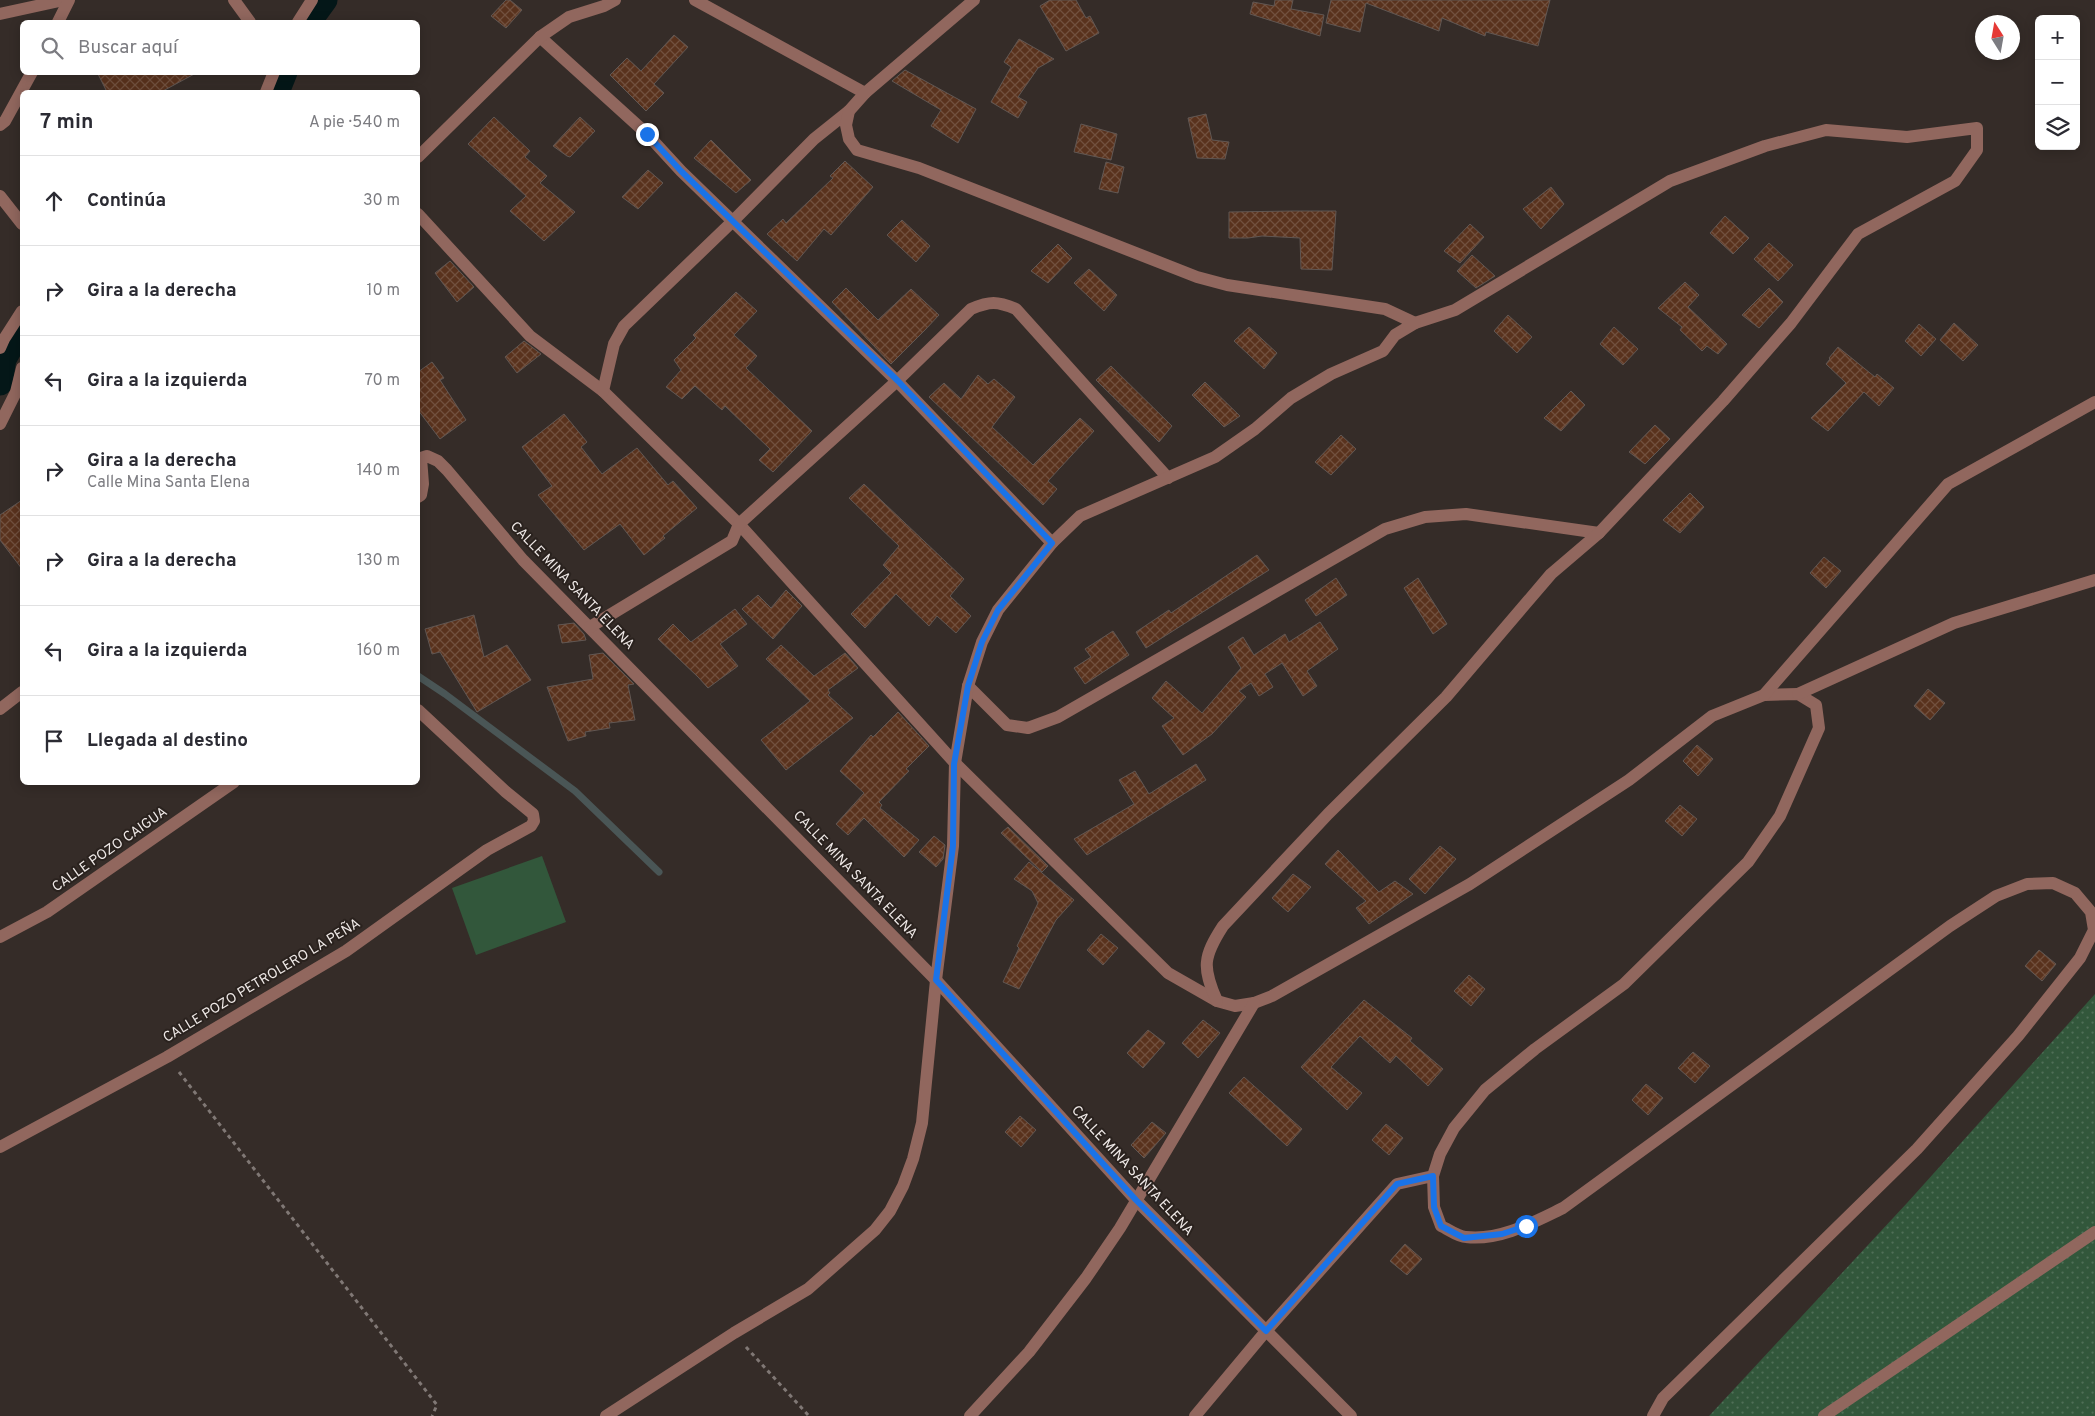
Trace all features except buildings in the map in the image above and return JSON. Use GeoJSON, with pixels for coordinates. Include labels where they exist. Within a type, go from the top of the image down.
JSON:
{"type":"FeatureCollection","features":[{"type":"Feature","properties":{"kind":"street"},"geometry":{"type":"LineString","coordinates":[[0,14],[64,0]]}},
{"type":"Feature","properties":{"kind":"street"},"geometry":{"type":"LineString","coordinates":[[59,20],[69,0]]}},
{"type":"Feature","properties":{"kind":"street"},"geometry":{"type":"LineString","coordinates":[[234,0],[249,20]]}},
{"type":"Feature","properties":{"kind":"street"},"geometry":{"type":"LineString","coordinates":[[299,20],[312,0]]}},
{"type":"Feature","properties":{"kind":"street"},"geometry":{"type":"LineString","coordinates":[[420,154],[540,37],[569,17],[604,6],[615,0]]}},
{"type":"Feature","properties":{"kind":"street"},"geometry":{"type":"LineString","coordinates":[[695,0],[866,93]]}},
{"type":"Feature","properties":{"kind":"street"},"geometry":{"type":"LineString","coordinates":[[603,391],[614,344],[624,326],[733,221],[814,138],[849,112],[866,93],[974,0]]}},
{"type":"Feature","properties":{"kind":"street"},"geometry":{"type":"LineString","coordinates":[[540,37],[647,134],[681,171],[898,381],[1052,543]]}},
{"type":"Feature","properties":{"kind":"street"},"geometry":{"type":"LineString","coordinates":[[22,90],[30,75]]}},
{"type":"Feature","properties":{"kind":"street"},"geometry":{"type":"LineString","coordinates":[[267,90],[273,75]]}},
{"type":"Feature","properties":{"kind":"street"},"geometry":{"type":"LineString","coordinates":[[0,125],[20,93]]}},
{"type":"Feature","properties":{"kind":"street"},"geometry":{"type":"LineString","coordinates":[[849,112],[846,125],[847,132],[857,150],[919,168],[1197,277],[1227,285],[1384,309],[1415,323]]}},
{"type":"Feature","properties":{"kind":"street"},"geometry":{"type":"LineString","coordinates":[[606,1416],[734,1333],[808,1289],[875,1230],[890,1211],[903,1186],[913,1159],[922,1123],[936,980],[953,846],[954,764],[968,686],[982,642],[998,610],[1052,543],[1080,516],[1215,457],[1255,429],[1291,398],[1331,374],[1383,351],[1395,335],[1415,323],[1455,310],[1670,181],[1764,146],[1826,130],[1907,137],[1977,128],[1977,150],[1955,181],[1858,234],[1791,323],[1657,473],[1599,533],[1551,574],[1446,697],[1328,814],[1222,926],[1210,946],[1206,964],[1208,982],[1217,1001]]}},
{"type":"Feature","properties":{"kind":"street"},"geometry":{"type":"LineString","coordinates":[[0,196],[20,221]]}},
{"type":"Feature","properties":{"kind":"street"},"geometry":{"type":"LineString","coordinates":[[420,216],[530,336],[603,391],[739,524],[954,764],[1168,974],[1217,1001],[1235,1006],[1254,1003],[1272,996],[1470,884],[1629,780],[1712,716],[1764,695],[1798,694],[1954,623],[2095,580]]}},
{"type":"Feature","properties":{"kind":"street"},"geometry":{"type":"LineString","coordinates":[[590,627],[732,540],[739,524],[898,381],[971,308],[984,303],[1000,302],[1016,309],[1168,478]]}},
{"type":"Feature","properties":{"kind":"street"},"geometry":{"type":"LineString","coordinates":[[0,348],[20,314]]}},
{"type":"Feature","properties":{"kind":"street"},"geometry":{"type":"LineString","coordinates":[[0,424],[16,392],[20,376]]}},
{"type":"Feature","properties":{"kind":"street"},"geometry":{"type":"LineString","coordinates":[[1764,695],[1948,484],[2095,402]]}},
{"type":"Feature","properties":{"kind":"street","name":"CALLE MINA SANTA ELENA"},"geometry":{"type":"LineString","coordinates":[[420,491],[424,484],[421,458],[427,456],[447,470],[523,560],[936,980],[1136,1200],[1351,1416]]}},
{"type":"Feature","properties":{"kind":"street"},"geometry":{"type":"LineString","coordinates":[[968,686],[1007,725],[1028,728],[1058,717],[1385,529],[1425,517],[1466,514],[1599,533]]}},
{"type":"Feature","properties":{"kind":"street"},"geometry":{"type":"LineString","coordinates":[[0,709],[20,694]]}},
{"type":"Feature","properties":{"kind":"street"},"geometry":{"type":"LineString","coordinates":[[1653,1416],[1663,1398],[1917,1149],[2018,1036],[2080,958],[2094,930],[2091,912],[2075,893],[2053,883],[2027,884],[1996,896],[1950,926],[1563,1208],[1526,1226],[1502,1234],[1464,1238],[1441,1226],[1434,1207],[1433,1176],[1440,1154],[1454,1128],[1485,1090],[1535,1049],[1624,984],[1748,862],[1780,816],[1819,728],[1816,705],[1798,694]]}},
{"type":"Feature","properties":{"kind":"street","name":"CALLE POZO PETROLERO LA PEÑA"},"geometry":{"type":"LineString","coordinates":[[0,1147],[167,1057],[346,951],[487,850],[531,826],[534,821],[533,814],[506,792],[420,712]]}},
{"type":"Feature","properties":{"kind":"street","name":"CALLE POZO CAIGUA"},"geometry":{"type":"LineString","coordinates":[[0,937],[47,912],[230,785]]}},
{"type":"Feature","properties":{"kind":"street"},"geometry":{"type":"LineString","coordinates":[[970,1416],[1029,1352],[1086,1278],[1120,1228],[1254,1003]]}},
{"type":"Feature","properties":{"kind":"street"},"geometry":{"type":"LineString","coordinates":[[1195,1416],[1266,1331],[1397,1184],[1433,1176]]}},
{"type":"Feature","properties":{"kind":"street"},"geometry":{"type":"LineString","coordinates":[[1824,1416],[2095,1232]]}},
{"type":"Feature","properties":{"kind":"path"},"geometry":{"type":"LineString","coordinates":[[167,1057],[438,1405],[432,1416]]}},
{"type":"Feature","properties":{"kind":"path"},"geometry":{"type":"LineString","coordinates":[[734,1333],[809,1416]]}},
{"type":"Feature","properties":{"kind":"green space"},"geometry":{"type":"Polygon","coordinates":[[[542,856],[566,922],[476,955],[452,888],[542,856]]]}},
{"type":"Feature","properties":{"kind":"green space"},"geometry":{"type":"Polygon","coordinates":[[[2095,994],[2095,1416],[1709,1416],[1907,1203],[2095,994]]]}},
{"type":"Feature","properties":{"kind":"waterway"},"geometry":{"type":"LineString","coordinates":[[310,20],[325,0]]}},
{"type":"Feature","properties":{"kind":"waterway"},"geometry":{"type":"LineString","coordinates":[[278,90],[284,75]]}},
{"type":"Feature","properties":{"kind":"waterway"},"geometry":{"type":"LineString","coordinates":[[0,383],[4,359],[20,331]]}},
{"type":"Feature","properties":{"kind":"waterway"},"geometry":{"type":"LineString","coordinates":[[420,677],[575,791],[659,872]]}},
{"type":"Feature","properties":{"kind":"route"},"geometry":{"type":"LineString","coordinates":[[647,134],[681,171],[898,381],[1052,543],[998,610],[982,642],[968,686],[954,764],[953,846],[936,980],[1136,1200],[1266,1331],[1397,1184],[1433,1176],[1434,1207],[1441,1226],[1464,1238],[1502,1234],[1526,1226]]}}]}
